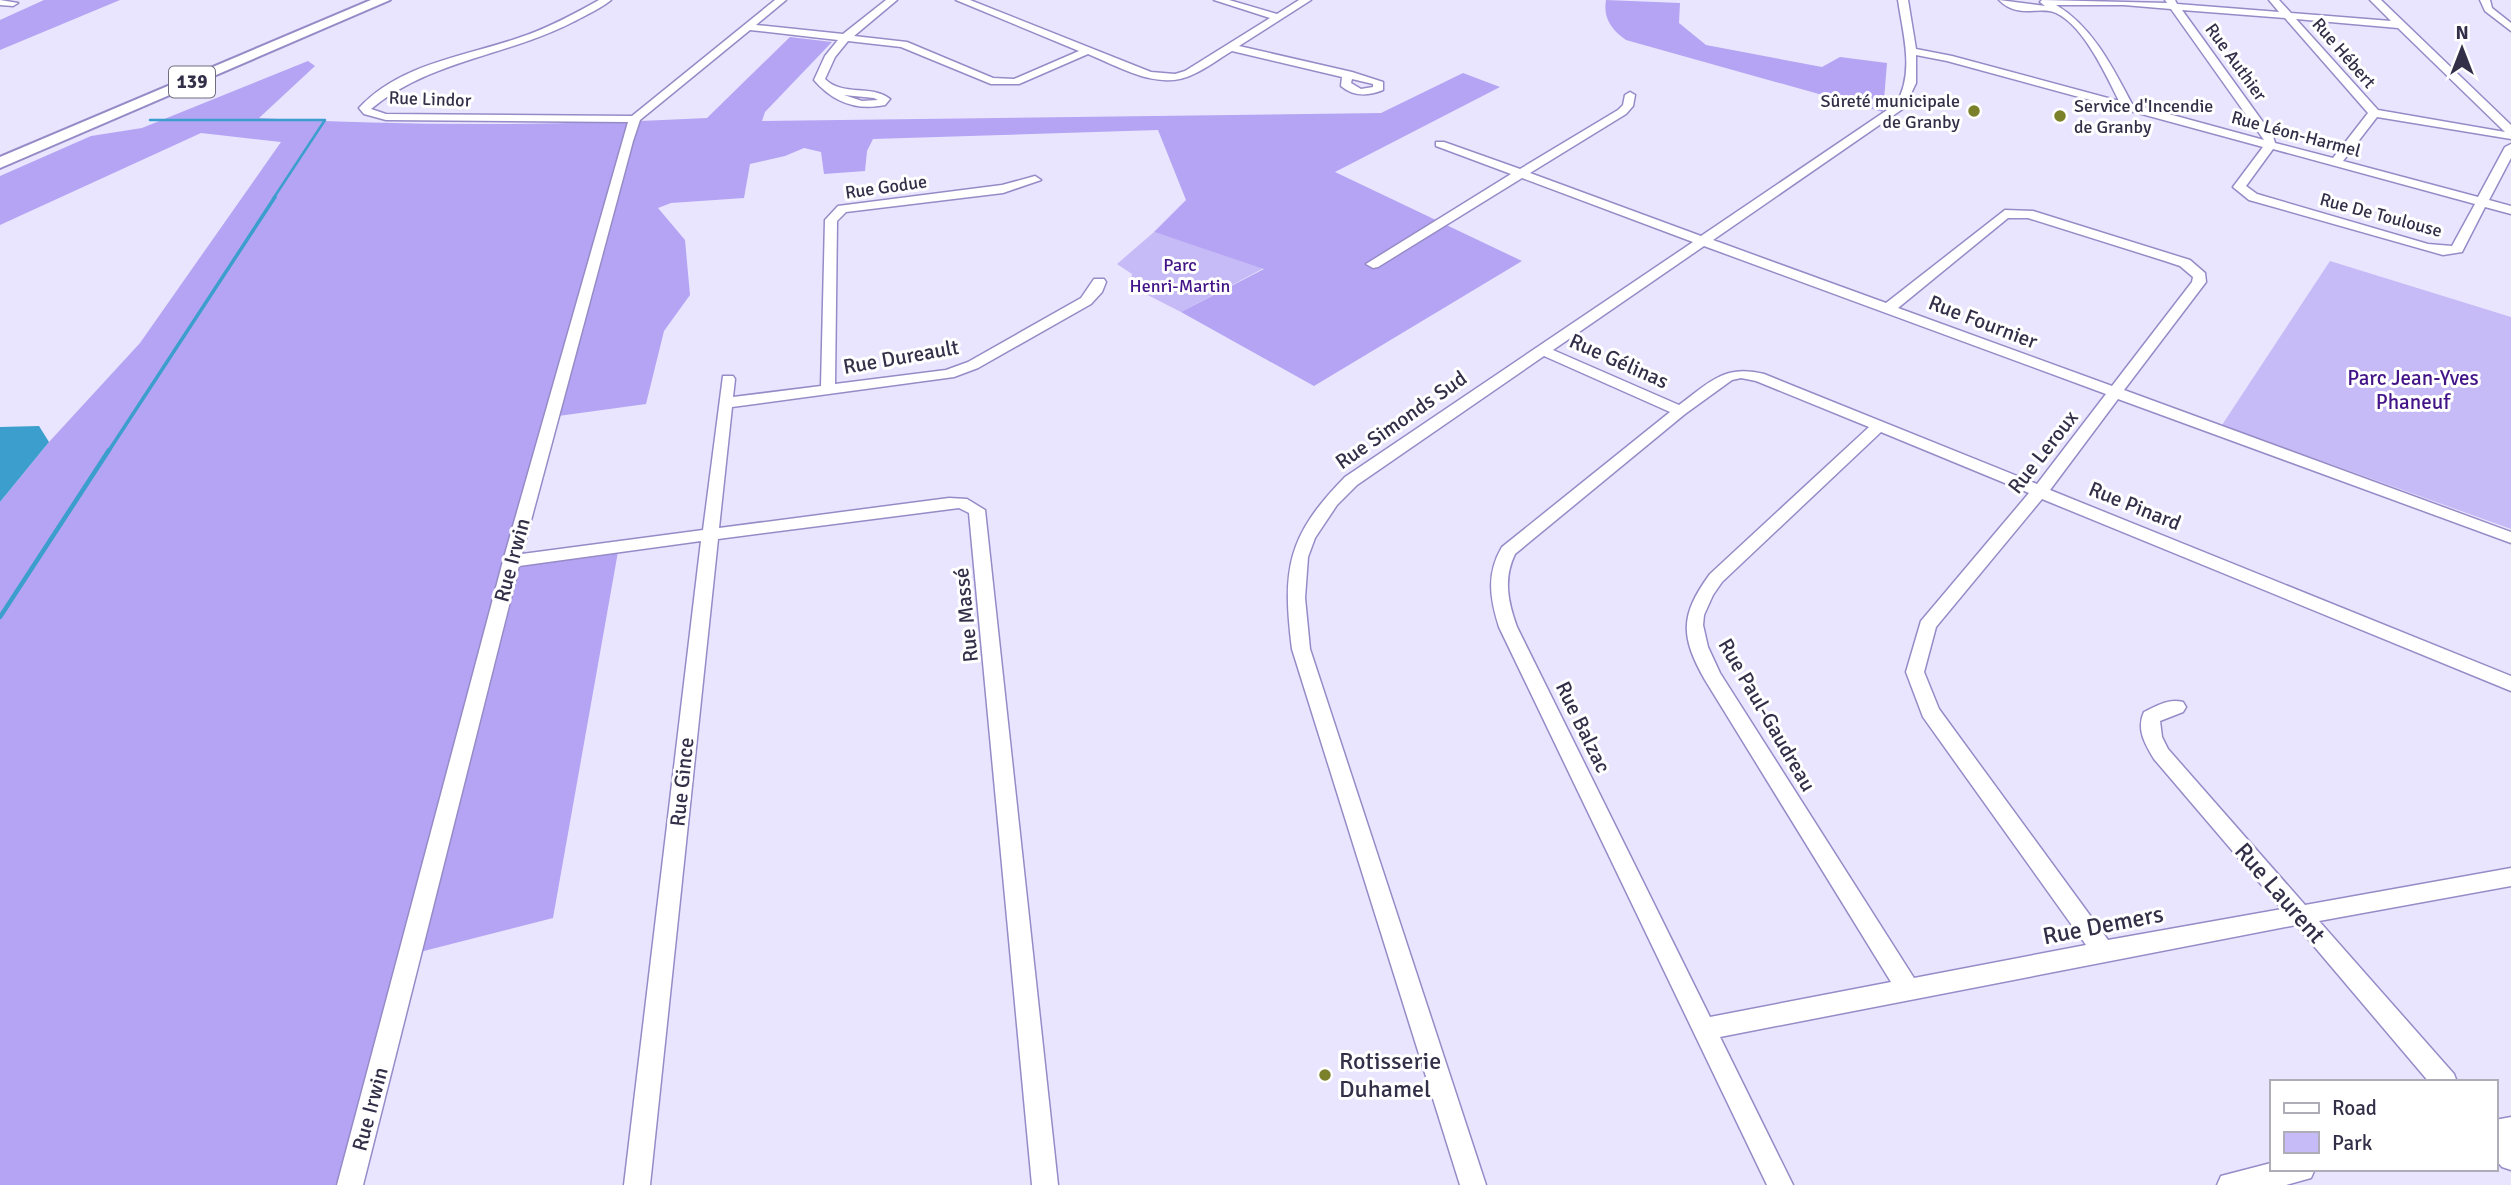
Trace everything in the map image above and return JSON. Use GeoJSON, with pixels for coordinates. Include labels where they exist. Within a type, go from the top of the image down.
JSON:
{"type":"FeatureCollection","features":[{"type":"Feature","properties":{"kind":"highway","name":"139"},"geometry":{"type":"LineString","coordinates":[[0,163],[383,0]]}},
{"type":"Feature","properties":{"kind":"street","name":"Rue Lindor"},"geometry":{"type":"LineString","coordinates":[[606,0],[573,19],[523,39],[427,68],[399,81],[365,108],[368,112],[386,117],[635,118]]}},
{"type":"Feature","properties":{"kind":"street"},"geometry":{"type":"LineString","coordinates":[[635,118],[781,0]]}},
{"type":"Feature","properties":{"kind":"street"},"geometry":{"type":"LineString","coordinates":[[830,91],[819,80],[822,64],[847,37],[892,0]]}},
{"type":"Feature","properties":{"kind":"street"},"geometry":{"type":"LineString","coordinates":[[961,0],[1149,75],[1164,77],[1189,73],[1306,0]]}},
{"type":"Feature","properties":{"kind":"street"},"geometry":{"type":"LineString","coordinates":[[1219,0],[1278,17]]}},
{"type":"Feature","properties":{"kind":"street","name":"Rue Simonds Sud"},"geometry":{"type":"LineString","coordinates":[[1473,1185],[1301,649],[1293,598],[1295,572],[1316,520],[1332,498],[1351,481],[1900,106],[1909,96],[1911,82],[1903,0]]}},
{"type":"Feature","properties":{"kind":"street"},"geometry":{"type":"LineString","coordinates":[[2004,0],[2021,8],[2057,9]]}},
{"type":"Feature","properties":{"kind":"street","name":"Rue Hébert"},"geometry":{"type":"LineString","coordinates":[[2274,0],[2374,113],[2336,163]]}},
{"type":"Feature","properties":{"kind":"street"},"geometry":{"type":"LineString","coordinates":[[2375,0],[2511,134]]}},
{"type":"Feature","properties":{"kind":"street"},"geometry":{"type":"LineString","coordinates":[[2485,0],[2488,9],[2511,28]]}},
{"type":"Feature","properties":{"kind":"street"},"geometry":{"type":"LineString","coordinates":[[2044,1],[2087,34],[2128,107]]}},
{"type":"Feature","properties":{"kind":"street"},"geometry":{"type":"LineString","coordinates":[[2044,1],[2173,3],[2401,25]]}},
{"type":"Feature","properties":{"kind":"street"},"geometry":{"type":"LineString","coordinates":[[0,2],[13,3]]}},
{"type":"Feature","properties":{"kind":"street","name":"Rue Authier"},"geometry":{"type":"LineString","coordinates":[[2173,3],[2269,138],[2270,145]]}},
{"type":"Feature","properties":{"kind":"street"},"geometry":{"type":"LineString","coordinates":[[748,27],[903,44],[991,81],[1003,83],[1015,82],[1087,51]]}},
{"type":"Feature","properties":{"kind":"street"},"geometry":{"type":"LineString","coordinates":[[1230,47],[1348,75]]}},
{"type":"Feature","properties":{"kind":"street","name":"Rue Léon-Harmel"},"geometry":{"type":"LineString","coordinates":[[1909,51],[1948,58],[2511,210]]}},
{"type":"Feature","properties":{"kind":"street"},"geometry":{"type":"LineString","coordinates":[[1373,264],[1622,111],[1628,106],[1630,95]]}},
{"type":"Feature","properties":{"kind":"street"},"geometry":{"type":"LineString","coordinates":[[2374,113],[2511,134]]}},
{"type":"Feature","properties":{"kind":"street","name":"Rue Irwin"},"geometry":{"type":"LineString","coordinates":[[350,1185],[512,561],[626,141],[635,118]]}},
{"type":"Feature","properties":{"kind":"street","name":"Rue Fournier"},"geometry":{"type":"LineString","coordinates":[[1440,144],[2511,538]]}},
{"type":"Feature","properties":{"kind":"street","name":"Rue De Toulouse"},"geometry":{"type":"LineString","coordinates":[[2270,145],[2239,187],[2242,191],[2443,251],[2457,249],[2511,147]]}},
{"type":"Feature","properties":{"kind":"street","name":"Rue Godue"},"geometry":{"type":"LineString","coordinates":[[828,390],[831,220],[834,215],[854,206],[1003,190],[1035,180]]}},
{"type":"Feature","properties":{"kind":"street","name":"Rue Leroux"},"geometry":{"type":"LineString","coordinates":[[1889,308],[2005,214],[2038,216],[2185,263],[2200,276],[2199,282],[2040,491],[1927,625],[1916,673],[1930,712],[2104,951]]}},
{"type":"Feature","properties":{"kind":"street","name":"Rue Dureault"},"geometry":{"type":"LineString","coordinates":[[725,402],[948,373],[973,365],[1086,301],[1095,292],[1099,282]]}},
{"type":"Feature","properties":{"kind":"street","name":"Rue Gélinas"},"geometry":{"type":"LineString","coordinates":[[1542,350],[1680,411]]}},
{"type":"Feature","properties":{"kind":"street","name":"Rue Balzac"},"geometry":{"type":"LineString","coordinates":[[1741,374],[1728,376],[1680,411],[1508,551],[1499,568],[1496,587],[1508,627],[1780,1185]]}},
{"type":"Feature","properties":{"kind":"street","name":"Rue Pinard"},"geometry":{"type":"LineString","coordinates":[[1741,374],[1759,377],[2511,684]]}},
{"type":"Feature","properties":{"kind":"street","name":"Rue Gince"},"geometry":{"type":"LineString","coordinates":[[637,1185],[728,379]]}},
{"type":"Feature","properties":{"kind":"street","name":"Rue Paul-Gaudreau"},"geometry":{"type":"LineString","coordinates":[[1879,426],[1716,578],[1700,598],[1692,621],[1700,652],[1712,675],[1908,989]]}},
{"type":"Feature","properties":{"kind":"street","name":"Rue Massé"},"geometry":{"type":"LineString","coordinates":[[512,561],[948,503],[961,503],[977,510],[1045,1185]]}},
{"type":"Feature","properties":{"kind":"street","name":"Rue Laurent"},"geometry":{"type":"LineString","coordinates":[[2176,707],[2151,717],[2149,727],[2152,739],[2174,770],[2443,1080]]}},
{"type":"Feature","properties":{"kind":"street","name":"Rue Demers"},"geometry":{"type":"LineString","coordinates":[[1705,1028],[2104,951],[2511,877]]}},
{"type":"Feature","properties":{"kind":"street"},"geometry":{"type":"LineString","coordinates":[[2497,1142],[2511,1158]]}},
{"type":"Feature","properties":{"kind":"street"},"geometry":{"type":"LineString","coordinates":[[2230,1185],[2279,1180],[2298,1171]]}},
{"type":"Feature","properties":{"kind":"green space","name":"Parc Henri-Martin"},"geometry":{"type":"Polygon","coordinates":[[[1154,232],[1264,268],[1181,312],[1130,286],[1132,274],[1117,264],[1154,232]]]}},
{"type":"Feature","properties":{"kind":"green space","name":"Parc Jean-Yves Phaneuf"},"geometry":{"type":"Polygon","coordinates":[[[2330,261],[2511,317],[2511,529],[2222,425],[2330,261]]]}},
{"type":"Feature","properties":{"kind":"shaded area"},"geometry":{"type":"Polygon","coordinates":[[[44,0],[120,0],[0,50],[0,20],[44,0]]]}},
{"type":"Feature","properties":{"kind":"shaded area"},"geometry":{"type":"Polygon","coordinates":[[[1606,0],[1680,3],[1679,23],[1706,45],[1822,67],[1840,57],[1887,63],[1883,112],[1626,40],[1609,23],[1606,0]]]}},
{"type":"Feature","properties":{"kind":"shaded area"},"geometry":{"type":"Polygon","coordinates":[[[790,37],[832,42],[765,112],[762,121],[1381,113],[1463,73],[1500,87],[1335,172],[1522,261],[1314,386],[1181,312],[1264,269],[1154,232],[1186,200],[1158,130],[873,139],[867,151],[865,171],[824,174],[821,152],[804,148],[785,156],[750,164],[744,198],[671,203],[658,208],[685,240],[690,295],[664,331],[646,404],[551,417],[512,560],[619,546],[553,918],[412,954],[350,1185],[0,1185],[0,502],[49,442],[140,343],[281,142],[201,133],[0,225],[0,176],[91,136],[142,128],[308,61],[315,66],[259,118],[483,124],[707,118],[790,37]]]}},
{"type":"Feature","properties":{"kind":"water"},"geometry":{"type":"Polygon","coordinates":[[[39,426],[49,442],[0,502],[0,427],[39,426]]]}},
{"type":"Feature","properties":{"kind":"waterway"},"geometry":{"type":"LineString","coordinates":[[150,120],[325,120],[273,199]]}},
{"type":"Feature","properties":{"kind":"waterway"},"geometry":{"type":"LineString","coordinates":[[108,452],[275,197]]}},
{"type":"Feature","properties":{"kind":"waterway"},"geometry":{"type":"LineString","coordinates":[[0,617],[109,450]]}},
{"type":"Feature","properties":{"kind":"place","name":"Sûreté municipale de Granby"},"geometry":{"type":"Point","coordinates":[1974,111]}},
{"type":"Feature","properties":{"kind":"place","name":"Service d'Incendie de Granby"},"geometry":{"type":"Point","coordinates":[2060,116]}},
{"type":"Feature","properties":{"kind":"place","name":"Rotisserie Duhamel"},"geometry":{"type":"Point","coordinates":[1325,1075]}}]}
